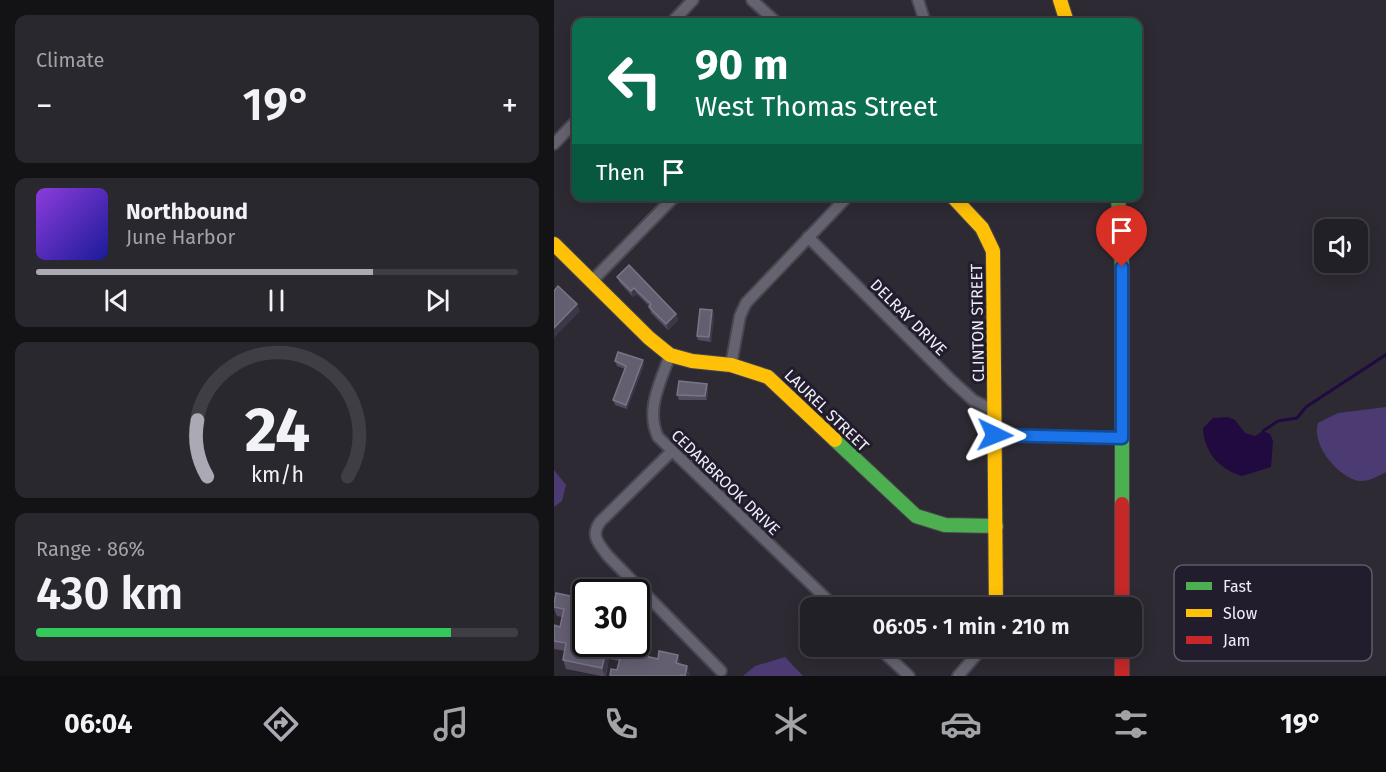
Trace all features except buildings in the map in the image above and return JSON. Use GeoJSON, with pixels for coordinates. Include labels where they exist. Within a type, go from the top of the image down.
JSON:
{"type":"FeatureCollection","features":[{"type":"Feature","properties":{"kind":"street"},"geometry":{"type":"LineString","coordinates":[[676,18],[693,0]]}},
{"type":"Feature","properties":{"kind":"street"},"geometry":{"type":"LineString","coordinates":[[752,0],[772,18]]}},
{"type":"Feature","properties":{"kind":"street"},"geometry":{"type":"LineString","coordinates":[[918,0],[924,18]]}},
{"type":"Feature","properties":{"kind":"street"},"geometry":{"type":"LineString","coordinates":[[1060,0],[1066,18]]}},
{"type":"Feature","properties":{"kind":"street"},"geometry":{"type":"LineString","coordinates":[[554,144],[572,125]]}},
{"type":"Feature","properties":{"kind":"street"},"geometry":{"type":"LineString","coordinates":[[592,281],[670,201]]}},
{"type":"Feature","properties":{"kind":"street"},"geometry":{"type":"LineString","coordinates":[[731,365],[740,316],[746,303],[843,201]]}},
{"type":"Feature","properties":{"kind":"street","name":"CLINTON STREET"},"geometry":{"type":"LineString","coordinates":[[957,201],[981,225],[993,251],[996,597]]}},
{"type":"Feature","properties":{"kind":"street"},"geometry":{"type":"LineString","coordinates":[[1118,201],[1122,267],[1122,597]]}},
{"type":"Feature","properties":{"kind":"street","name":"DELRAY DRIVE"},"geometry":{"type":"LineString","coordinates":[[808,237],[950,379],[973,400],[995,410]]}},
{"type":"Feature","properties":{"kind":"street","name":"LAUREL STREET"},"geometry":{"type":"LineString","coordinates":[[557,252],[592,281],[649,338],[670,355],[692,361],[731,365],[755,371],[778,385],[916,516],[929,523],[941,525],[996,526]]}},
{"type":"Feature","properties":{"kind":"street","name":"CEDARBROOK DRIVE"},"geometry":{"type":"LineString","coordinates":[[670,355],[655,395],[653,422],[658,437],[671,452],[824,597]]}},
{"type":"Feature","properties":{"kind":"street"},"geometry":{"type":"LineString","coordinates":[[995,435],[1122,438]]}},
{"type":"Feature","properties":{"kind":"street"},"geometry":{"type":"LineString","coordinates":[[671,452],[600,522],[594,530],[595,537],[608,556],[721,671]]}},
{"type":"Feature","properties":{"kind":"street"},"geometry":{"type":"LineString","coordinates":[[889,657],[909,676]]}},
{"type":"Feature","properties":{"kind":"street"},"geometry":{"type":"LineString","coordinates":[[958,676],[974,657]]}},
{"type":"Feature","properties":{"kind":"street"},"geometry":{"type":"LineString","coordinates":[[1122,657],[1122,676]]}},
{"type":"Feature","properties":{"kind":"shaded area"},"geometry":{"type":"Polygon","coordinates":[[[1386,407],[1386,472],[1366,481],[1351,478],[1335,467],[1322,450],[1318,441],[1318,423],[1338,413],[1386,407]]]}},
{"type":"Feature","properties":{"kind":"shaded area"},"geometry":{"type":"Polygon","coordinates":[[[1228,417],[1235,420],[1245,433],[1255,436],[1263,431],[1270,434],[1273,441],[1271,467],[1242,476],[1226,469],[1214,458],[1206,445],[1203,428],[1213,418],[1228,417]]]}},
{"type":"Feature","properties":{"kind":"shaded area"},"geometry":{"type":"Polygon","coordinates":[[[554,470],[566,485],[562,501],[554,507],[554,470]]]}},
{"type":"Feature","properties":{"kind":"shaded area"},"geometry":{"type":"Polygon","coordinates":[[[785,657],[803,676],[743,676],[755,666],[785,657]]]}},
{"type":"Feature","properties":{"kind":"waterway"},"geometry":{"type":"LineString","coordinates":[[1263,431],[1278,421],[1297,418],[1306,407],[1387,354]]}},
{"type":"Feature","properties":{"kind":"traffic: fast"},"geometry":{"type":"LineString","coordinates":[[1118,201],[1122,267],[1122,504]]}},
{"type":"Feature","properties":{"kind":"traffic: fast"},"geometry":{"type":"LineString","coordinates":[[835,440],[916,516],[945,525],[996,526]]}},
{"type":"Feature","properties":{"kind":"traffic: slow"},"geometry":{"type":"LineString","coordinates":[[1060,0],[1066,18]]}},
{"type":"Feature","properties":{"kind":"traffic: slow"},"geometry":{"type":"LineString","coordinates":[[957,201],[982,228],[993,251],[996,597]]}},
{"type":"Feature","properties":{"kind":"traffic: slow"},"geometry":{"type":"LineString","coordinates":[[554,244],[649,338],[670,355],[692,361],[731,365],[768,377],[835,440]]}},
{"type":"Feature","properties":{"kind":"traffic: jam"},"geometry":{"type":"LineString","coordinates":[[1122,504],[1122,597]]}},
{"type":"Feature","properties":{"kind":"traffic: jam"},"geometry":{"type":"LineString","coordinates":[[1122,657],[1122,676]]}},
{"type":"Feature","properties":{"kind":"route"},"geometry":{"type":"LineString","coordinates":[[995,435],[1122,438],[1122,267]]}}]}
